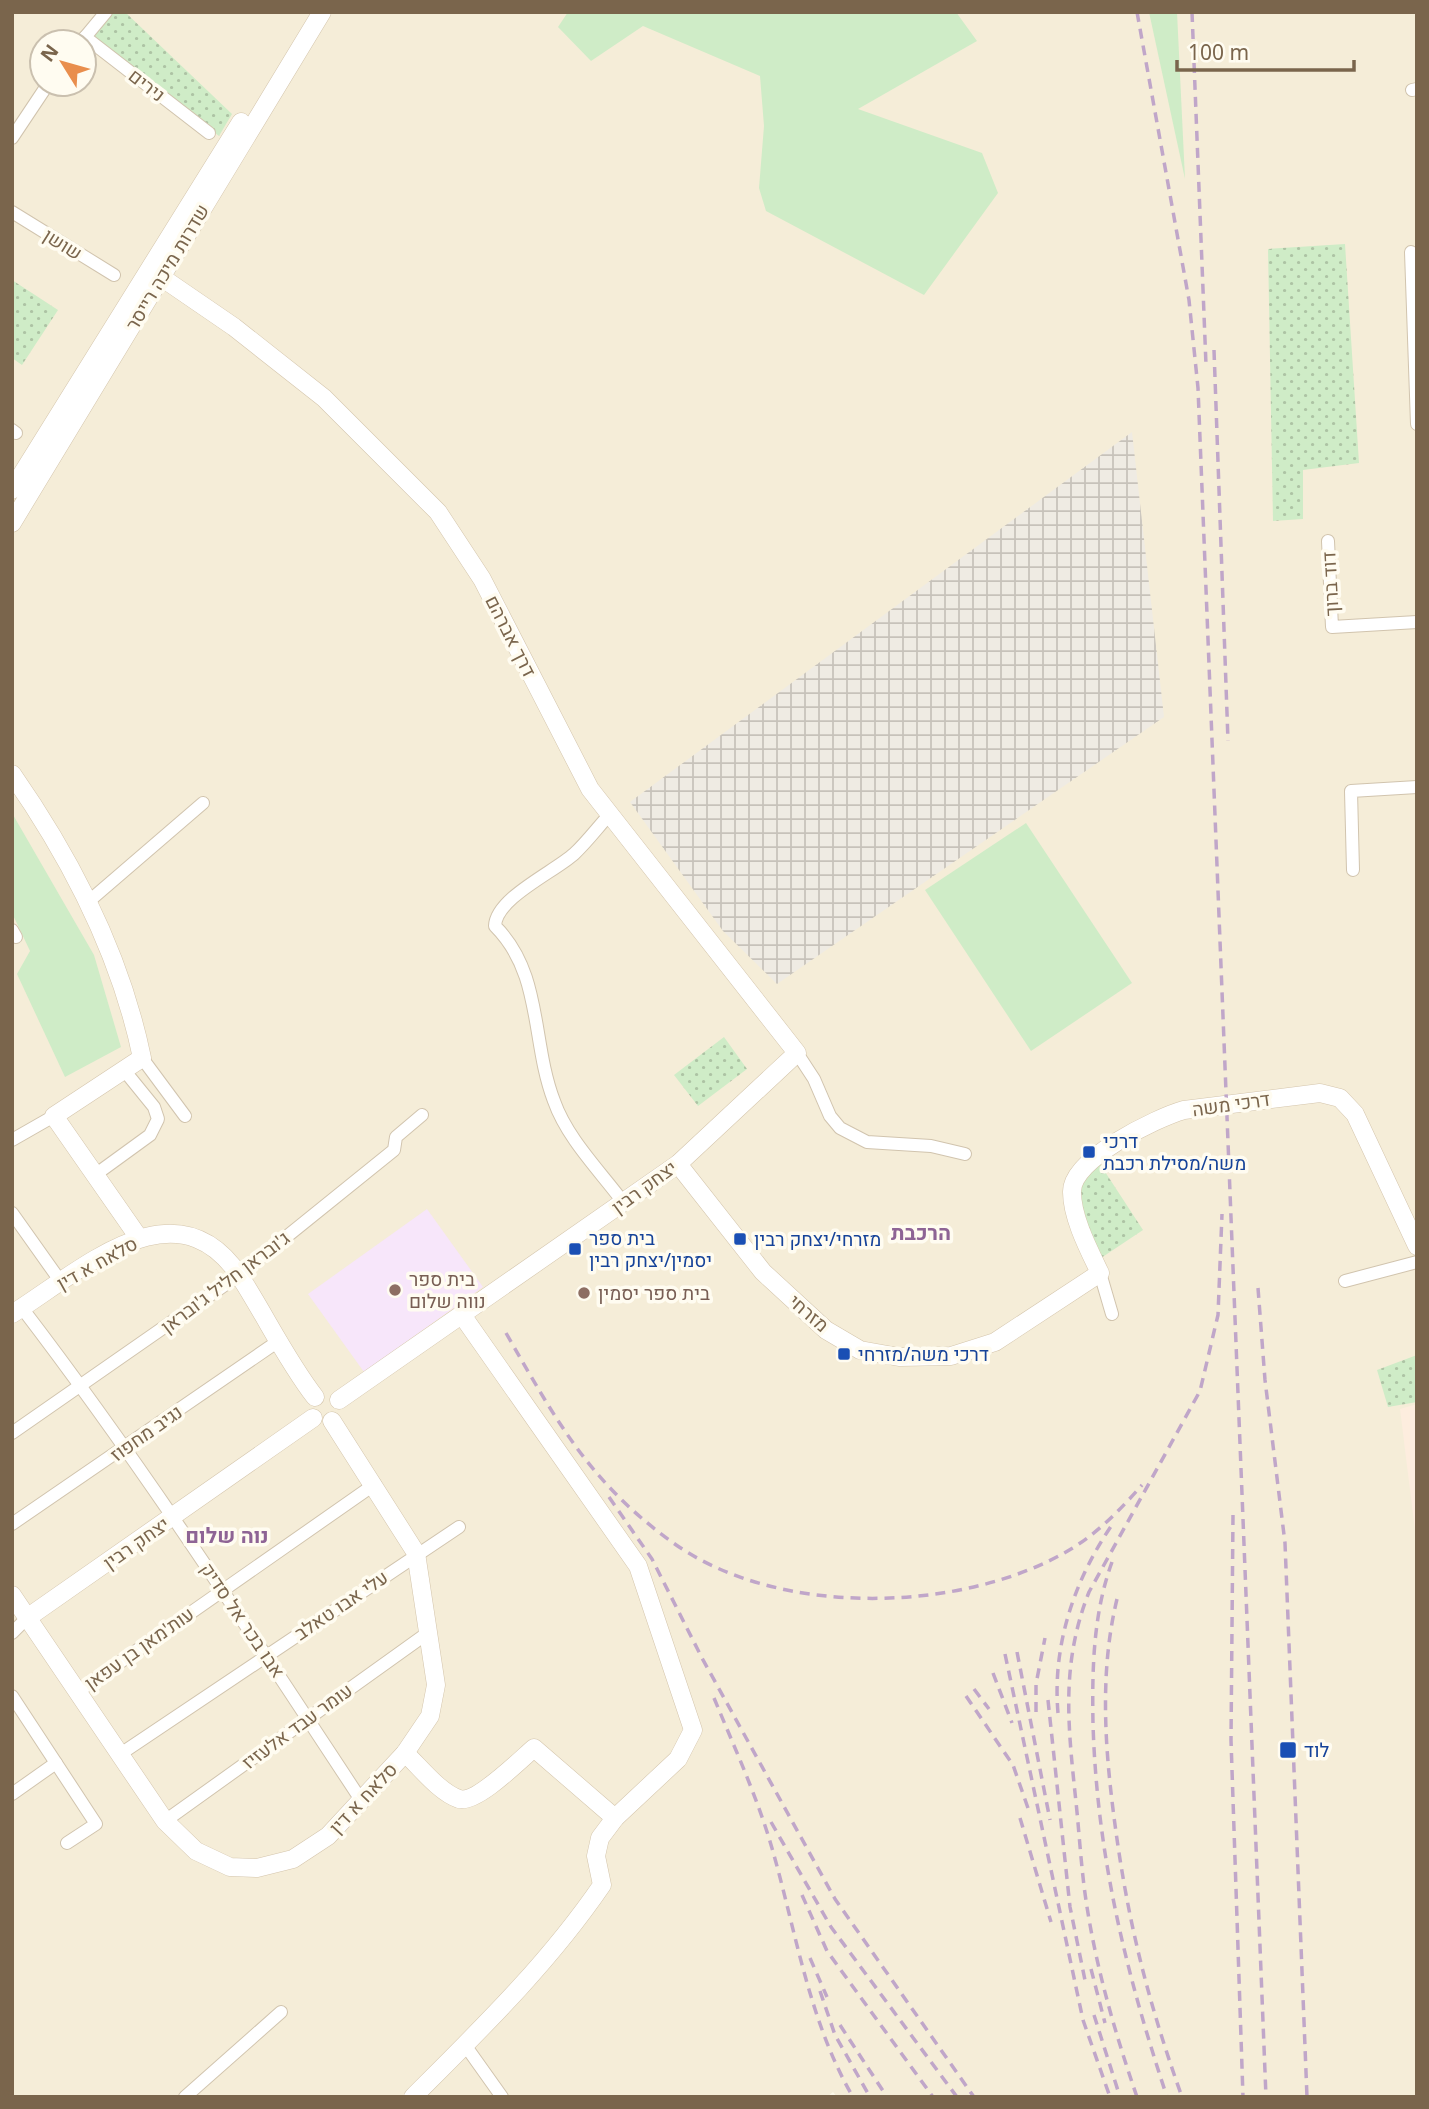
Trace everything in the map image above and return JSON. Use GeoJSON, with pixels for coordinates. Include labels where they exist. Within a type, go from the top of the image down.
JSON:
{"type":"FeatureCollection","features":[{"type":"Feature","properties":{"kind":"street","name":"שדרות מיכה רייסר"},"geometry":{"type":"LineString","coordinates":[[12,490],[309,12]]}},
{"type":"Feature","properties":{"kind":"street","name":"שדרות מיכה רייסר"},"geometry":{"type":"LineString","coordinates":[[12,523],[322,12]]}},
{"type":"Feature","properties":{"kind":"street","name":"נירים"},"geometry":{"type":"LineString","coordinates":[[98,51],[209,133]]}},
{"type":"Feature","properties":{"kind":"street"},"geometry":{"type":"LineString","coordinates":[[12,138],[39,98]]}},
{"type":"Feature","properties":{"kind":"street","name":"שושן"},"geometry":{"type":"LineString","coordinates":[[12,212],[114,275]]}},
{"type":"Feature","properties":{"kind":"street"},"geometry":{"type":"LineString","coordinates":[[1411,252],[1417,424]]}},
{"type":"Feature","properties":{"kind":"street","name":"דרך אברהם"},"geometry":{"type":"LineString","coordinates":[[161,277],[234,327],[324,398],[438,512],[482,579],[590,789],[797,1053]]}},
{"type":"Feature","properties":{"kind":"street","name":"דוד ברוך"},"geometry":{"type":"LineString","coordinates":[[1328,541],[1332,627],[1417,622]]}},
{"type":"Feature","properties":{"kind":"street"},"geometry":{"type":"LineString","coordinates":[[12,774],[82,886],[132,1012],[142,1058],[184,1116]]}},
{"type":"Feature","properties":{"kind":"street"},"geometry":{"type":"LineString","coordinates":[[1353,870],[1351,791],[1417,787]]}},
{"type":"Feature","properties":{"kind":"street"},"geometry":{"type":"LineString","coordinates":[[88,902],[203,803]]}},
{"type":"Feature","properties":{"kind":"street"},"geometry":{"type":"LineString","coordinates":[[610,814],[573,855],[519,893],[496,919],[495,926],[512,943],[524,964],[547,1080],[555,1104],[564,1123],[623,1202]]}},
{"type":"Feature","properties":{"kind":"street"},"geometry":{"type":"LineString","coordinates":[[797,1053],[814,1079],[830,1116],[840,1128],[867,1142],[920,1145],[965,1154]]}},
{"type":"Feature","properties":{"kind":"street","name":"יצחק רבין"},"geometry":{"type":"LineString","coordinates":[[340,1400],[678,1164],[797,1053]]}},
{"type":"Feature","properties":{"kind":"street"},"geometry":{"type":"LineString","coordinates":[[12,1140],[54,1116],[142,1058]]}},
{"type":"Feature","properties":{"kind":"street"},"geometry":{"type":"LineString","coordinates":[[95,1175],[150,1135],[158,1119],[154,1107],[124,1070]]}},
{"type":"Feature","properties":{"kind":"street","name":"דרכי משה"},"geometry":{"type":"LineString","coordinates":[[1100,1273],[1072,1200],[1073,1182],[1082,1167],[1131,1135],[1173,1114],[1218,1104],[1320,1093],[1339,1098],[1354,1114],[1417,1246]]}},
{"type":"Feature","properties":{"kind":"street","name":"ג'ובראן חליל ג'ובראן"},"geometry":{"type":"LineString","coordinates":[[12,1433],[239,1275],[394,1150],[396,1137],[422,1115]]}},
{"type":"Feature","properties":{"kind":"street"},"geometry":{"type":"LineString","coordinates":[[54,1116],[139,1238]]}},
{"type":"Feature","properties":{"kind":"street","name":"מזרחי"},"geometry":{"type":"LineString","coordinates":[[678,1164],[764,1272],[826,1330],[860,1350],[899,1357],[951,1356],[995,1342],[1100,1273]]}},
{"type":"Feature","properties":{"kind":"street"},"geometry":{"type":"LineString","coordinates":[[12,1213],[61,1282]]}},
{"type":"Feature","properties":{"kind":"street","name":"סלאח א דין"},"geometry":{"type":"LineString","coordinates":[[17,1311],[112,1250],[139,1238],[178,1232],[202,1239],[223,1255],[239,1275],[315,1397]]}},
{"type":"Feature","properties":{"kind":"street"},"geometry":{"type":"LineString","coordinates":[[1345,1281],[1417,1262]]}},
{"type":"Feature","properties":{"kind":"street"},"geometry":{"type":"LineString","coordinates":[[1100,1273],[1112,1314]]}},
{"type":"Feature","properties":{"kind":"street","name":"אבו בכר אל סדיק"},"geometry":{"type":"LineString","coordinates":[[17,1311],[81,1385],[125,1447],[268,1655],[361,1800]]}},
{"type":"Feature","properties":{"kind":"street"},"geometry":{"type":"LineString","coordinates":[[413,2097],[531,1979],[602,1885],[596,1856],[600,1838],[615,1818],[678,1759],[693,1730],[638,1566],[462,1315]]}},
{"type":"Feature","properties":{"kind":"street","name":"נגיב מחפוז"},"geometry":{"type":"LineString","coordinates":[[12,1524],[280,1340]]}},
{"type":"Feature","properties":{"kind":"street"},"geometry":{"type":"LineString","coordinates":[[330,1393],[340,1400],[341,1412],[332,1422],[321,1423],[313,1418],[310,1407],[315,1397],[330,1393]]}},
{"type":"Feature","properties":{"kind":"street","name":"יצחק רבין"},"geometry":{"type":"LineString","coordinates":[[27,1618],[313,1418]]}},
{"type":"Feature","properties":{"kind":"street","name":"סלאח א דין"},"geometry":{"type":"LineString","coordinates":[[12,1595],[165,1821],[196,1851],[230,1867],[257,1867],[293,1859],[328,1836],[405,1753],[430,1716],[436,1685],[416,1553],[375,1484],[332,1422]]}},
{"type":"Feature","properties":{"kind":"street","name":"עות'מאן בן עפאן"},"geometry":{"type":"LineString","coordinates":[[76,1693],[375,1484]]}},
{"type":"Feature","properties":{"kind":"street","name":"עלי אבו טאלב"},"geometry":{"type":"LineString","coordinates":[[119,1755],[416,1553],[459,1527]]}},
{"type":"Feature","properties":{"kind":"street"},"geometry":{"type":"LineString","coordinates":[[12,1633],[27,1618]]}},
{"type":"Feature","properties":{"kind":"street","name":"עומר עבד אלעזיז"},"geometry":{"type":"LineString","coordinates":[[165,1821],[429,1632]]}},
{"type":"Feature","properties":{"kind":"street"},"geometry":{"type":"LineString","coordinates":[[12,1696],[96,1824],[67,1843]]}},
{"type":"Feature","properties":{"kind":"street"},"geometry":{"type":"LineString","coordinates":[[12,1724],[25,1715]]}},
{"type":"Feature","properties":{"kind":"street"},"geometry":{"type":"LineString","coordinates":[[405,1753],[448,1794],[462,1800],[475,1797],[534,1748],[615,1818]]}},
{"type":"Feature","properties":{"kind":"street"},"geometry":{"type":"LineString","coordinates":[[12,1794],[57,1763]]}},
{"type":"Feature","properties":{"kind":"street"},"geometry":{"type":"LineString","coordinates":[[185,2097],[281,2012]]}},
{"type":"Feature","properties":{"kind":"street"},"geometry":{"type":"LineString","coordinates":[[465,2045],[502,2097]]}},
{"type":"Feature","properties":{"kind":"shaded area","name":"לוד"},"geometry":{"type":"Polygon","coordinates":[[[12,12],[1417,12],[1417,2097],[837,2097],[833,2092],[827,2097],[12,2097],[12,12]]]}},
{"type":"Feature","properties":{"kind":"shaded area"},"geometry":{"type":"Polygon","coordinates":[[[1132,432],[1164,717],[777,984],[723,931],[630,802],[1132,432]]]}},
{"type":"Feature","properties":{"kind":"shaded area","name":"בית ספר נווה שלום"},"geometry":{"type":"Polygon","coordinates":[[[427,1209],[483,1287],[364,1372],[308,1294],[427,1209]]]}},
{"type":"Feature","properties":{"kind":"shaded area"},"geometry":{"type":"Polygon","coordinates":[[[1417,1404],[1417,1546],[1400,1409],[1417,1404]]]}},
{"type":"Feature","properties":{"kind":"green space"},"geometry":{"type":"Polygon","coordinates":[[[114,12],[125,12],[232,114],[219,136],[98,42],[98,30],[114,12]]]}},
{"type":"Feature","properties":{"kind":"green space"},"geometry":{"type":"Polygon","coordinates":[[[568,12],[956,12],[977,41],[858,109],[982,153],[998,193],[924,295],[766,211],[759,188],[764,126],[760,76],[643,26],[591,61],[558,27],[568,12]]]}},
{"type":"Feature","properties":{"kind":"green space"},"geometry":{"type":"Polygon","coordinates":[[[1149,12],[1177,12],[1185,179],[1149,12]]]}},
{"type":"Feature","properties":{"kind":"green space"},"geometry":{"type":"Polygon","coordinates":[[[1345,244],[1359,463],[1303,470],[1303,519],[1273,521],[1268,249],[1345,244]]]}},
{"type":"Feature","properties":{"kind":"green space"},"geometry":{"type":"Polygon","coordinates":[[[12,280],[58,310],[22,365],[12,358],[12,280]]]}},
{"type":"Feature","properties":{"kind":"green space"},"geometry":{"type":"Polygon","coordinates":[[[12,813],[94,955],[121,1047],[65,1077],[17,974],[30,951],[12,913],[12,813]]]}},
{"type":"Feature","properties":{"kind":"green space"},"geometry":{"type":"Polygon","coordinates":[[[1026,823],[1132,983],[1031,1051],[925,890],[1026,823]]]}},
{"type":"Feature","properties":{"kind":"green space"},"geometry":{"type":"Polygon","coordinates":[[[724,1037],[747,1069],[698,1106],[674,1075],[724,1037]]]}},
{"type":"Feature","properties":{"kind":"green space"},"geometry":{"type":"Polygon","coordinates":[[[1096,1158],[1143,1230],[1095,1262],[1073,1182],[1096,1158]]]}},
{"type":"Feature","properties":{"kind":"green space"},"geometry":{"type":"Polygon","coordinates":[[[1417,1355],[1417,1402],[1388,1407],[1377,1370],[1417,1355]]]}},
{"type":"Feature","properties":{"kind":"railway"},"geometry":{"type":"LineString","coordinates":[[1137,12],[1189,300],[1198,388],[1266,2097]]}},
{"type":"Feature","properties":{"kind":"railway"},"geometry":{"type":"LineString","coordinates":[[1192,12],[1206,365]]}},
{"type":"Feature","properties":{"kind":"railway"},"geometry":{"type":"LineString","coordinates":[[1214,350],[1228,741]]}},
{"type":"Feature","properties":{"kind":"railway"},"geometry":{"type":"LineString","coordinates":[[1137,2097],[1108,2003],[1087,1907],[1069,1728],[1070,1674],[1073,1647],[1089,1592],[1200,1391],[1218,1315],[1222,1214]]}},
{"type":"Feature","properties":{"kind":"railway"},"geometry":{"type":"LineString","coordinates":[[1258,1288],[1265,1380],[1285,1543],[1307,2097]]}},
{"type":"Feature","properties":{"kind":"railway"},"geometry":{"type":"LineString","coordinates":[[506,1333],[559,1422],[596,1472],[618,1496],[672,1542],[715,1567],[763,1584],[815,1595],[870,1598],[925,1595],[978,1586],[1027,1570],[1071,1549],[1109,1520],[1142,1485]]}},
{"type":"Feature","properties":{"kind":"railway"},"geometry":{"type":"LineString","coordinates":[[609,1497],[652,1559],[702,1658],[835,1899],[974,2097]]}},
{"type":"Feature","properties":{"kind":"railway"},"geometry":{"type":"LineString","coordinates":[[1233,1515],[1231,1740],[1243,2097]]}},
{"type":"Feature","properties":{"kind":"railway"},"geometry":{"type":"LineString","coordinates":[[1058,1713],[1059,1662],[1069,1613],[1088,1566],[1114,1522]]}},
{"type":"Feature","properties":{"kind":"railway"},"geometry":{"type":"LineString","coordinates":[[1112,1562],[1097,1622],[1094,1663],[1093,1724],[1100,1821],[1127,1959],[1167,2097]]}},
{"type":"Feature","properties":{"kind":"railway"},"geometry":{"type":"LineString","coordinates":[[1117,1599],[1106,1674],[1107,1750],[1112,1801],[1123,1879],[1138,1951],[1157,2022],[1182,2097]]}},
{"type":"Feature","properties":{"kind":"railway"},"geometry":{"type":"LineString","coordinates":[[1036,1712],[1036,1684],[1045,1638]]}},
{"type":"Feature","properties":{"kind":"railway"},"geometry":{"type":"LineString","coordinates":[[1017,1652],[1050,1820]]}},
{"type":"Feature","properties":{"kind":"railway"},"geometry":{"type":"LineString","coordinates":[[1005,1654],[1083,2020],[1110,2097]]}},
{"type":"Feature","properties":{"kind":"railway"},"geometry":{"type":"LineString","coordinates":[[993,1673],[1012,1723]]}},
{"type":"Feature","properties":{"kind":"railway"},"geometry":{"type":"LineString","coordinates":[[974,1689],[989,1709]]}},
{"type":"Feature","properties":{"kind":"railway"},"geometry":{"type":"LineString","coordinates":[[966,1696],[1013,1765],[1029,1811]]}},
{"type":"Feature","properties":{"kind":"railway"},"geometry":{"type":"LineString","coordinates":[[714,1698],[769,1838],[824,2035],[853,2097]]}},
{"type":"Feature","properties":{"kind":"railway"},"geometry":{"type":"LineString","coordinates":[[1048,1700],[1070,1907],[1086,1985]]}},
{"type":"Feature","properties":{"kind":"railway"},"geometry":{"type":"LineString","coordinates":[[1020,1818],[1051,1922]]}},
{"type":"Feature","properties":{"kind":"railway"},"geometry":{"type":"LineString","coordinates":[[771,1822],[831,1927],[957,2097]]}},
{"type":"Feature","properties":{"kind":"railway"},"geometry":{"type":"LineString","coordinates":[[802,1895],[827,1951],[933,2097]]}},
{"type":"Feature","properties":{"kind":"railway"},"geometry":{"type":"LineString","coordinates":[[810,1958],[827,1997]]}},
{"type":"Feature","properties":{"kind":"railway"},"geometry":{"type":"LineString","coordinates":[[1091,1969],[1105,2023]]}},
{"type":"Feature","properties":{"kind":"railway"},"geometry":{"type":"LineString","coordinates":[[820,1991],[835,2035],[870,2097]]}},
{"type":"Feature","properties":{"kind":"railway"},"geometry":{"type":"LineString","coordinates":[[1094,2015],[1120,2097]]}},
{"type":"Feature","properties":{"kind":"railway"},"geometry":{"type":"LineString","coordinates":[[840,2025],[887,2097]]}},
{"type":"Feature","properties":{"kind":"place","name":"דרכי משה/מסילת רכבת"},"geometry":{"type":"Point","coordinates":[1089,1152]}},
{"type":"Feature","properties":{"kind":"place","name":"מזרחי/יצחק רבין"},"geometry":{"type":"Point","coordinates":[740,1239]}},
{"type":"Feature","properties":{"kind":"place","name":"בית ספר יסמין/יצחק רבין"},"geometry":{"type":"Point","coordinates":[575,1249]}},
{"type":"Feature","properties":{"kind":"place","name":"בית ספר נווה שלום"},"geometry":{"type":"Point","coordinates":[395,1290]}},
{"type":"Feature","properties":{"kind":"place","name":"בית ספר יסמין"},"geometry":{"type":"Point","coordinates":[584,1293]}},
{"type":"Feature","properties":{"kind":"place","name":"דרכי משה/מזרחי"},"geometry":{"type":"Point","coordinates":[844,1354]}},
{"type":"Feature","properties":{"kind":"place","name":"לוד"},"geometry":{"type":"Point","coordinates":[1288,1750]}},
{"type":"Feature","properties":{"kind":"district","name":"הרכבת"},"geometry":{"type":"Point","coordinates":[921,1233]}},
{"type":"Feature","properties":{"kind":"district","name":"נוה שלום"},"geometry":{"type":"Point","coordinates":[227,1536]}}]}
